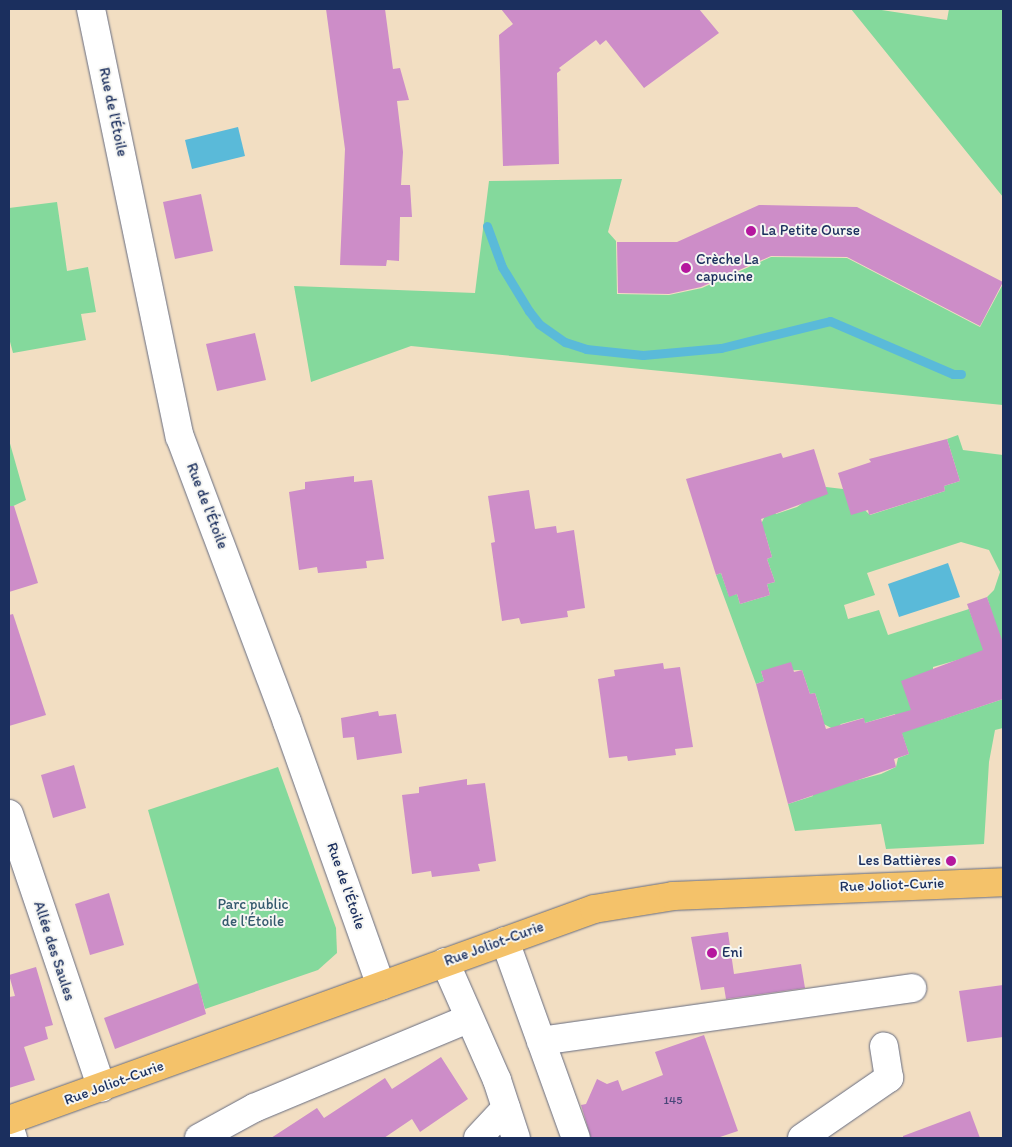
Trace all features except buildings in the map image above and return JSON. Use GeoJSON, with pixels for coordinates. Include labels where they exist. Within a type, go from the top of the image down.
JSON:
{"type":"FeatureCollection","features":[{"type":"Feature","properties":{"kind":"main road","name":"Rue Joliot-Curie"},"geometry":{"type":"LineString","coordinates":[[9,1120],[102,1088],[576,914],[673,896],[1003,882]]}},
{"type":"Feature","properties":{"kind":"street","name":"Rue de l'Étoile"},"geometry":{"type":"LineString","coordinates":[[91,9],[180,437],[287,722],[381,986]]}},
{"type":"Feature","properties":{"kind":"street","name":"Allée des Saules"},"geometry":{"type":"LineString","coordinates":[[9,814],[102,1088]]}},
{"type":"Feature","properties":{"kind":"street"},"geometry":{"type":"LineString","coordinates":[[505,941],[576,1138]]}},
{"type":"Feature","properties":{"kind":"street"},"geometry":{"type":"LineString","coordinates":[[446,962],[506,1108],[516,1138]]}},
{"type":"Feature","properties":{"kind":"street"},"geometry":{"type":"LineString","coordinates":[[541,1041],[912,988]]}},
{"type":"Feature","properties":{"kind":"street"},"geometry":{"type":"LineString","coordinates":[[199,1138],[254,1108],[468,1019]]}},
{"type":"Feature","properties":{"kind":"street"},"geometry":{"type":"LineString","coordinates":[[802,1138],[889,1078],[884,1046]]}},
{"type":"Feature","properties":{"kind":"street"},"geometry":{"type":"LineString","coordinates":[[478,1138],[506,1108]]}},
{"type":"Feature","properties":{"kind":"street"},"geometry":{"type":"LineString","coordinates":[[9,1126],[13,1138]]}},
{"type":"Feature","properties":{"kind":"green space"},"geometry":{"type":"Polygon","coordinates":[[[851,9],[875,9],[947,20],[949,9],[1003,9],[1003,197],[851,9]]]}},
{"type":"Feature","properties":{"kind":"green space"},"geometry":{"type":"Polygon","coordinates":[[[622,179],[608,232],[616,241],[617,294],[669,295],[702,288],[771,257],[847,258],[980,327],[1003,284],[1003,405],[411,346],[311,382],[294,286],[475,293],[489,181],[622,179]]]}},
{"type":"Feature","properties":{"kind":"green space"},"geometry":{"type":"Polygon","coordinates":[[[57,202],[67,271],[88,267],[96,312],[81,314],[86,340],[13,353],[9,338],[9,208],[57,202]]]}},
{"type":"Feature","properties":{"kind":"green space"},"geometry":{"type":"Polygon","coordinates":[[[958,435],[963,450],[1003,455],[1003,647],[933,667],[934,722],[1003,699],[1003,728],[995,730],[989,762],[984,844],[886,849],[881,824],[795,831],[788,804],[813,796],[812,792],[881,774],[896,767],[898,758],[909,754],[895,714],[865,723],[863,718],[841,724],[835,730],[820,722],[822,715],[815,693],[810,694],[802,670],[761,671],[764,681],[756,684],[716,575],[721,573],[729,596],[737,594],[740,604],[770,595],[767,584],[775,582],[767,559],[772,557],[765,533],[759,528],[767,512],[774,511],[776,514],[797,507],[826,487],[843,489],[870,515],[945,491],[944,486],[960,481],[947,439],[958,435]],[[961,542],[867,573],[875,595],[844,605],[848,619],[879,610],[888,635],[969,609],[974,623],[993,617],[987,597],[994,590],[1000,572],[989,550],[961,542]]]}},
{"type":"Feature","properties":{"kind":"green space"},"geometry":{"type":"Polygon","coordinates":[[[9,440],[26,500],[9,508],[9,440]]]}},
{"type":"Feature","properties":{"kind":"green space","name":"Parc public de l'Étoile"},"geometry":{"type":"Polygon","coordinates":[[[278,767],[336,928],[337,953],[318,970],[205,1009],[148,810],[278,767]]]}},
{"type":"Feature","properties":{"kind":"water"},"geometry":{"type":"Polygon","coordinates":[[[238,127],[245,156],[192,169],[185,140],[238,127]]]}},
{"type":"Feature","properties":{"kind":"water"},"geometry":{"type":"Polygon","coordinates":[[[948,563],[960,597],[899,617],[888,584],[948,563]]]}},
{"type":"Feature","properties":{"kind":"waterway"},"geometry":{"type":"LineString","coordinates":[[487,226],[502,267],[539,324],[565,342],[586,349],[643,355],[721,348],[830,321],[953,374],[961,374]]}},
{"type":"Feature","properties":{"kind":"place","name":"La Petite Ourse"},"geometry":{"type":"Point","coordinates":[751,231]}},
{"type":"Feature","properties":{"kind":"place","name":"Crèche La capucine"},"geometry":{"type":"Point","coordinates":[686,268]}},
{"type":"Feature","properties":{"kind":"place","name":"Les Battières"},"geometry":{"type":"Point","coordinates":[951,861]}},
{"type":"Feature","properties":{"kind":"place","name":"Eni"},"geometry":{"type":"Point","coordinates":[712,953]}}]}
